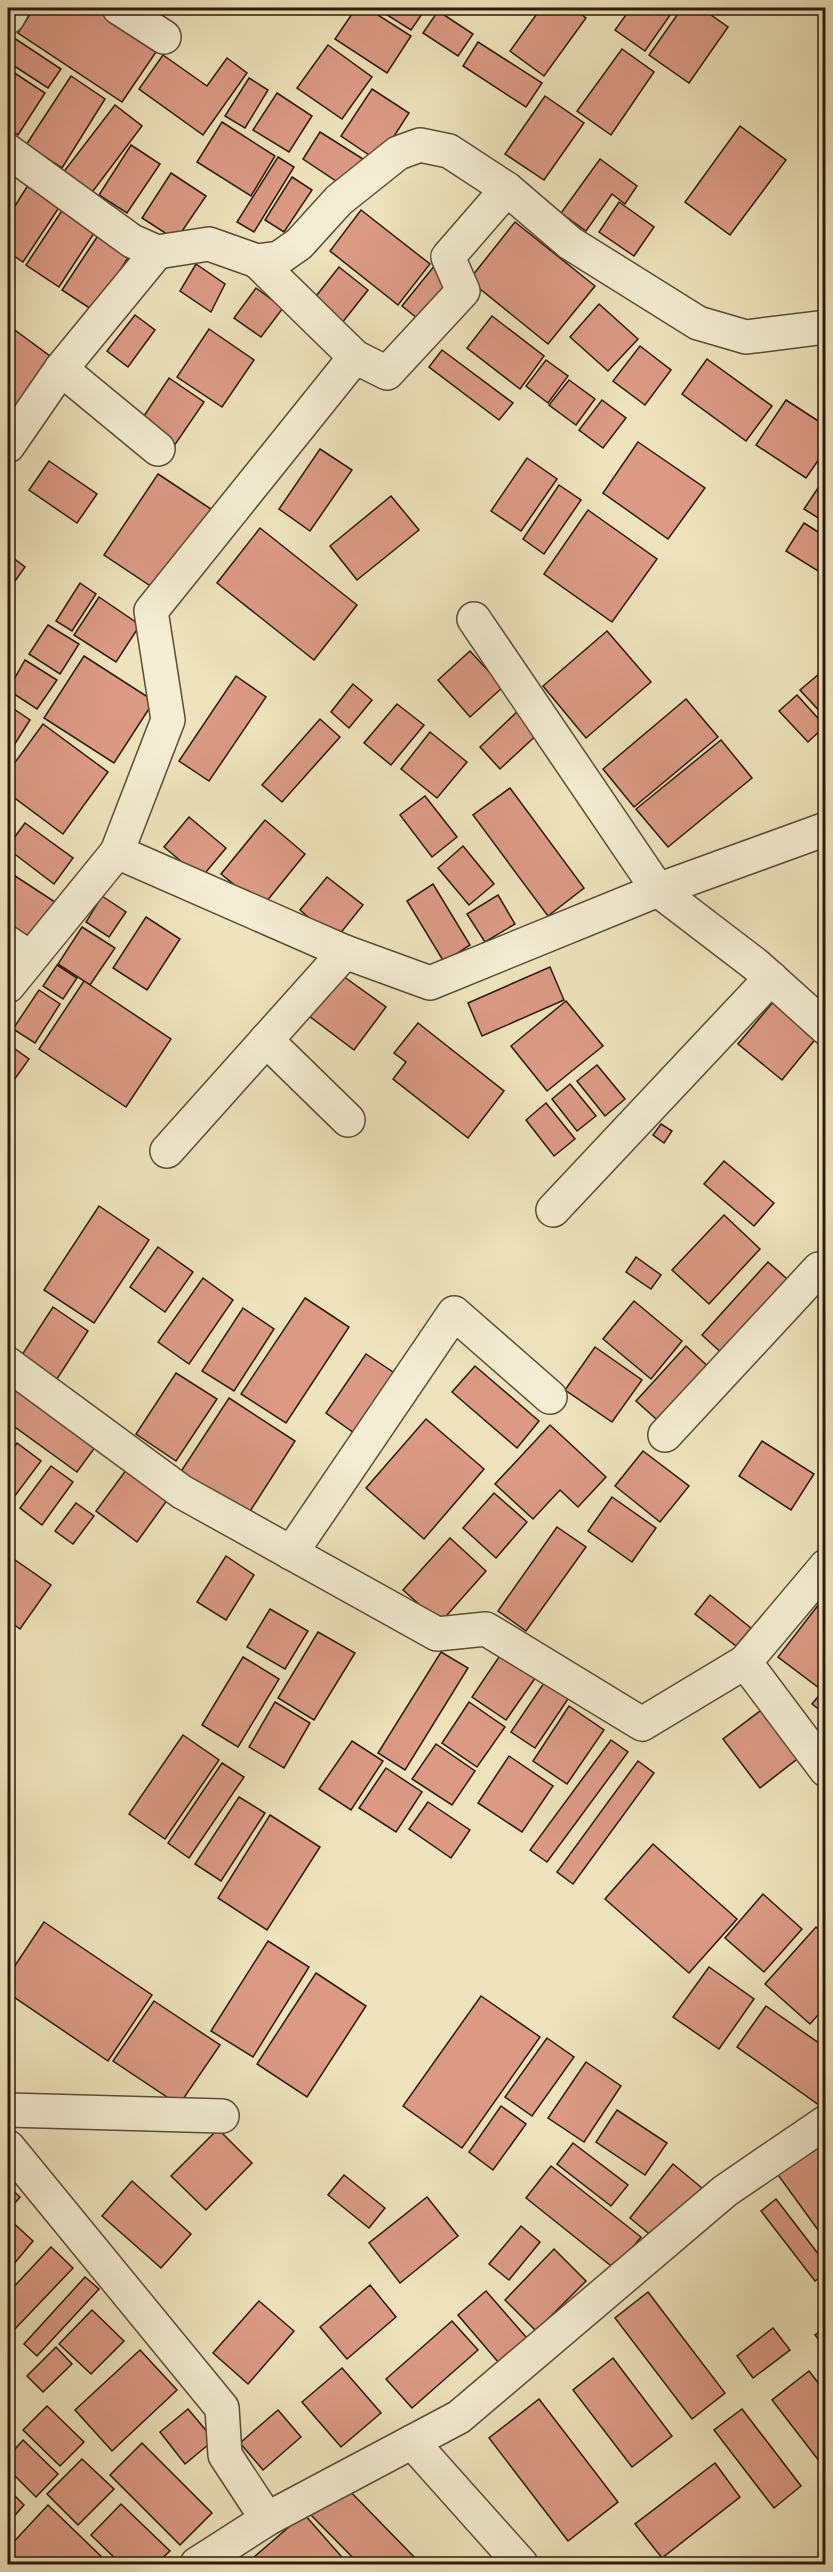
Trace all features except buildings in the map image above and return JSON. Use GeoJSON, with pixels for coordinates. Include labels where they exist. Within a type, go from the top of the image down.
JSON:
{"type":"FeatureCollection","features":[{"type":"Feature","properties":{"kind":"street"},"geometry":{"type":"LineString","coordinates":[[8,17],[13,8]]}},
{"type":"Feature","properties":{"kind":"street"},"geometry":{"type":"LineString","coordinates":[[119,8],[164,37]]}},
{"type":"Feature","properties":{"kind":"street"},"geometry":{"type":"LineString","coordinates":[[256,261],[279,258],[299,244],[339,200],[398,153],[420,145],[448,152],[507,189],[570,243],[698,323],[746,338],[825,327]]}},
{"type":"Feature","properties":{"kind":"street"},"geometry":{"type":"LineString","coordinates":[[8,151],[132,241],[157,252],[209,244],[256,261],[355,357],[387,373],[463,291],[448,257],[507,189]]}},
{"type":"Feature","properties":{"kind":"street"},"geometry":{"type":"LineString","coordinates":[[8,446],[61,369],[157,252]]}},
{"type":"Feature","properties":{"kind":"street"},"geometry":{"type":"LineString","coordinates":[[8,986],[18,950],[117,852],[168,720],[151,611],[355,357]]}},
{"type":"Feature","properties":{"kind":"street"},"geometry":{"type":"LineString","coordinates":[[61,369],[158,449]]}},
{"type":"Feature","properties":{"kind":"street"},"geometry":{"type":"LineString","coordinates":[[474,619],[657,890],[771,978],[825,1028]]}},
{"type":"Feature","properties":{"kind":"street"},"geometry":{"type":"LineString","coordinates":[[117,852],[345,952],[430,983],[657,890],[825,829]]}},
{"type":"Feature","properties":{"kind":"street"},"geometry":{"type":"LineString","coordinates":[[167,1151],[345,952]]}},
{"type":"Feature","properties":{"kind":"street"},"geometry":{"type":"LineString","coordinates":[[553,1210],[771,978]]}},
{"type":"Feature","properties":{"kind":"street"},"geometry":{"type":"LineString","coordinates":[[266,1040],[348,1120]]}},
{"type":"Feature","properties":{"kind":"street"},"geometry":{"type":"LineString","coordinates":[[665,1435],[819,1269],[825,1275]]}},
{"type":"Feature","properties":{"kind":"street"},"geometry":{"type":"LineString","coordinates":[[291,1553],[454,1313],[549,1397]]}},
{"type":"Feature","properties":{"kind":"street"},"geometry":{"type":"LineString","coordinates":[[8,1364],[182,1492],[437,1634],[486,1629],[642,1724],[745,1662],[825,1566]]}},
{"type":"Feature","properties":{"kind":"street"},"geometry":{"type":"LineString","coordinates":[[745,1662],[825,1770]]}},
{"type":"Feature","properties":{"kind":"street"},"geometry":{"type":"LineString","coordinates":[[8,2110],[222,2116]]}},
{"type":"Feature","properties":{"kind":"street"},"geometry":{"type":"LineString","coordinates":[[197,2565],[267,2519],[459,2417],[724,2191],[825,2122]]}},
{"type":"Feature","properties":{"kind":"street"},"geometry":{"type":"LineString","coordinates":[[8,2147],[222,2408],[225,2455],[267,2519]]}},
{"type":"Feature","properties":{"kind":"street"},"geometry":{"type":"LineString","coordinates":[[412,2442],[521,2565]]}}]}
